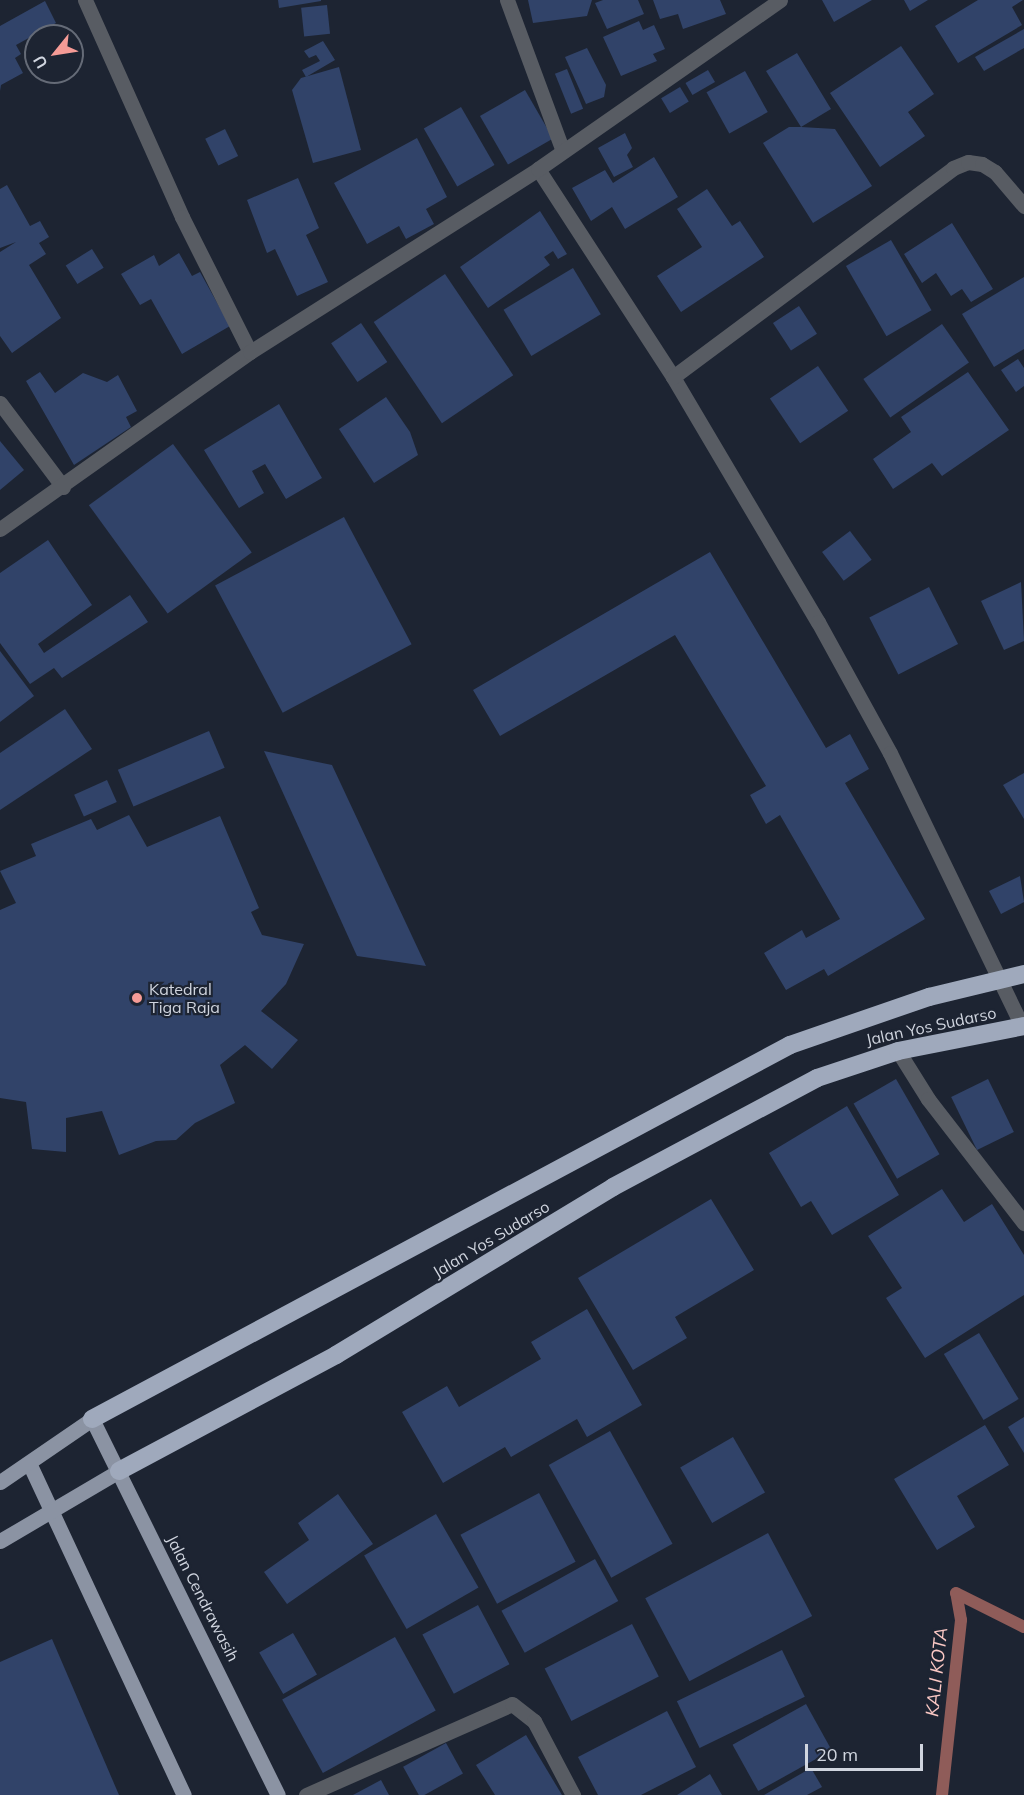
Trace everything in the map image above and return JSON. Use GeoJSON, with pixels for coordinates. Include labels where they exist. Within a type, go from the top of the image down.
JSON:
{"type":"FeatureCollection","features":[{"type":"Feature","properties":{"kind":"highway","name":"Jalan Yos Sudarso"},"geometry":{"type":"LineString","coordinates":[[92,1419],[790,1045],[1001,978],[1024,974]]}},
{"type":"Feature","properties":{"kind":"highway","name":"Jalan Yos Sudarso"},"geometry":{"type":"LineString","coordinates":[[119,1471],[336,1355],[613,1187],[817,1078],[898,1051],[1023,1026]]}},
{"type":"Feature","properties":{"kind":"main road","name":"Jalan Yos Sudarso"},"geometry":{"type":"LineString","coordinates":[[0,1482],[92,1419]]}},
{"type":"Feature","properties":{"kind":"main road","name":"Jalan Cendrawasih"},"geometry":{"type":"LineString","coordinates":[[92,1419],[278,1795]]}},
{"type":"Feature","properties":{"kind":"main road"},"geometry":{"type":"LineString","coordinates":[[29,1463],[49,1512],[184,1795]]}},
{"type":"Feature","properties":{"kind":"main road","name":"Jalan Yos Sudarso"},"geometry":{"type":"LineString","coordinates":[[0,1541],[119,1471]]}},
{"type":"Feature","properties":{"kind":"street"},"geometry":{"type":"LineString","coordinates":[[85,0],[182,217],[250,352]]}},
{"type":"Feature","properties":{"kind":"street"},"geometry":{"type":"LineString","coordinates":[[507,0],[563,151]]}},
{"type":"Feature","properties":{"kind":"street"},"geometry":{"type":"LineString","coordinates":[[0,529],[63,487],[250,352],[538,169],[780,0]]}},
{"type":"Feature","properties":{"kind":"street"},"geometry":{"type":"LineString","coordinates":[[673,377],[953,168],[968,162],[982,164],[995,172],[1024,206]]}},
{"type":"Feature","properties":{"kind":"street"},"geometry":{"type":"LineString","coordinates":[[538,169],[673,377],[824,632],[1001,978],[1023,1026]]}},
{"type":"Feature","properties":{"kind":"street"},"geometry":{"type":"LineString","coordinates":[[0,403],[63,487]]}},
{"type":"Feature","properties":{"kind":"street"},"geometry":{"type":"LineString","coordinates":[[898,1051],[928,1099],[1024,1223]]}},
{"type":"Feature","properties":{"kind":"street"},"geometry":{"type":"LineString","coordinates":[[306,1795],[512,1704],[534,1721],[573,1795]]}},
{"type":"Feature","properties":{"kind":"building"},"geometry":{"type":"Polygon","coordinates":[[[278,0],[321,0],[321,1],[279,8],[278,0]]]}},
{"type":"Feature","properties":{"kind":"building"},"geometry":{"type":"Polygon","coordinates":[[[528,0],[592,0],[587,16],[533,23],[528,0]]]}},
{"type":"Feature","properties":{"kind":"building"},"geometry":{"type":"Polygon","coordinates":[[[603,0],[638,0],[644,14],[607,29],[595,3],[603,0]]]}},
{"type":"Feature","properties":{"kind":"building"},"geometry":{"type":"Polygon","coordinates":[[[653,0],[720,0],[726,14],[683,29],[678,14],[660,19],[653,0]]]}},
{"type":"Feature","properties":{"kind":"building"},"geometry":{"type":"Polygon","coordinates":[[[822,0],[872,0],[834,22],[822,0]]]}},
{"type":"Feature","properties":{"kind":"building"},"geometry":{"type":"Polygon","coordinates":[[[904,0],[928,0],[910,11],[904,0]]]}},
{"type":"Feature","properties":{"kind":"building"},"geometry":{"type":"Polygon","coordinates":[[[978,0],[1023,0],[1012,7],[1022,25],[958,63],[935,26],[978,0]]]}},
{"type":"Feature","properties":{"kind":"building"},"geometry":{"type":"Polygon","coordinates":[[[45,1],[56,23],[24,24],[24,41],[16,45],[21,54],[15,58],[23,73],[1,85],[0,91],[0,26],[45,1]]]}},
{"type":"Feature","properties":{"kind":"building"},"geometry":{"type":"Polygon","coordinates":[[[327,5],[330,34],[304,37],[301,8],[327,5]]]}},
{"type":"Feature","properties":{"kind":"building"},"geometry":{"type":"Polygon","coordinates":[[[639,21],[643,30],[654,25],[665,49],[653,54],[657,61],[621,76],[603,37],[639,21]]]}},
{"type":"Feature","properties":{"kind":"building"},"geometry":{"type":"Polygon","coordinates":[[[1024,29],[1024,48],[984,71],[975,57],[1024,29]]]}},
{"type":"Feature","properties":{"kind":"building"},"geometry":{"type":"Polygon","coordinates":[[[323,41],[335,60],[306,77],[302,70],[320,61],[316,55],[309,58],[304,51],[323,41]]]}},
{"type":"Feature","properties":{"kind":"building"},"geometry":{"type":"Polygon","coordinates":[[[901,46],[934,94],[908,112],[925,136],[880,167],[830,93],[901,46]]]}},
{"type":"Feature","properties":{"kind":"building"},"geometry":{"type":"Polygon","coordinates":[[[587,48],[606,85],[604,97],[586,104],[565,57],[587,48]]]}},
{"type":"Feature","properties":{"kind":"building"},"geometry":{"type":"Polygon","coordinates":[[[797,53],[831,109],[801,127],[766,71],[797,53]]]}},
{"type":"Feature","properties":{"kind":"building"},"geometry":{"type":"Polygon","coordinates":[[[339,67],[361,150],[313,163],[292,90],[301,78],[339,67]]]}},
{"type":"Feature","properties":{"kind":"building"},"geometry":{"type":"Polygon","coordinates":[[[567,69],[583,109],[571,114],[555,74],[567,69]]]}},
{"type":"Feature","properties":{"kind":"building"},"geometry":{"type":"Polygon","coordinates":[[[708,70],[715,82],[692,95],[685,83],[708,70]]]}},
{"type":"Feature","properties":{"kind":"building"},"geometry":{"type":"Polygon","coordinates":[[[745,71],[768,112],[729,133],[707,92],[745,71]]]}},
{"type":"Feature","properties":{"kind":"building"},"geometry":{"type":"Polygon","coordinates":[[[680,87],[689,102],[670,113],[661,98],[680,87]]]}},
{"type":"Feature","properties":{"kind":"building"},"geometry":{"type":"Polygon","coordinates":[[[525,90],[553,138],[508,164],[480,116],[525,90]]]}},
{"type":"Feature","properties":{"kind":"building"},"geometry":{"type":"Polygon","coordinates":[[[461,107],[494,165],[457,187],[424,128],[461,107]]]}},
{"type":"Feature","properties":{"kind":"building"},"geometry":{"type":"Polygon","coordinates":[[[789,127],[835,129],[872,186],[813,223],[763,143],[789,127]]]}},
{"type":"Feature","properties":{"kind":"building"},"geometry":{"type":"Polygon","coordinates":[[[225,129],[238,156],[218,166],[205,139],[225,129]]]}},
{"type":"Feature","properties":{"kind":"building"},"geometry":{"type":"Polygon","coordinates":[[[625,133],[632,148],[627,155],[633,167],[614,177],[598,148],[625,133]]]}},
{"type":"Feature","properties":{"kind":"building"},"geometry":{"type":"Polygon","coordinates":[[[417,138],[447,197],[426,209],[434,224],[406,239],[399,226],[367,244],[334,183],[417,138]]]}},
{"type":"Feature","properties":{"kind":"building"},"geometry":{"type":"Polygon","coordinates":[[[654,157],[678,197],[625,229],[612,207],[591,221],[572,188],[605,170],[613,183],[654,157]]]}},
{"type":"Feature","properties":{"kind":"building"},"geometry":{"type":"Polygon","coordinates":[[[298,178],[319,228],[306,235],[328,282],[297,296],[275,249],[267,253],[247,200],[298,178]]]}},
{"type":"Feature","properties":{"kind":"building"},"geometry":{"type":"Polygon","coordinates":[[[7,185],[30,226],[40,221],[49,237],[39,243],[46,254],[29,265],[61,318],[12,353],[0,336],[0,252],[16,242],[0,248],[0,189],[7,185]]]}},
{"type":"Feature","properties":{"kind":"building"},"geometry":{"type":"Polygon","coordinates":[[[707,189],[732,226],[740,221],[764,257],[681,312],[657,276],[702,247],[677,209],[707,189]]]}},
{"type":"Feature","properties":{"kind":"building"},"geometry":{"type":"Polygon","coordinates":[[[540,211],[567,254],[558,259],[553,251],[544,257],[550,265],[488,308],[460,267],[540,211]]]}},
{"type":"Feature","properties":{"kind":"building"},"geometry":{"type":"Polygon","coordinates":[[[952,223],[993,289],[971,302],[962,289],[951,296],[936,273],[922,283],[904,254],[952,223]]]}},
{"type":"Feature","properties":{"kind":"building"},"geometry":{"type":"Polygon","coordinates":[[[891,240],[932,310],[886,336],[846,266],[891,240]]]}},
{"type":"Feature","properties":{"kind":"building"},"geometry":{"type":"Polygon","coordinates":[[[92,249],[104,268],[77,284],[66,265],[92,249]]]}},
{"type":"Feature","properties":{"kind":"building"},"geometry":{"type":"Polygon","coordinates":[[[179,253],[192,276],[200,272],[230,326],[182,354],[151,299],[140,305],[121,274],[154,255],[159,266],[179,253]]]}},
{"type":"Feature","properties":{"kind":"building"},"geometry":{"type":"Polygon","coordinates":[[[573,268],[601,314],[531,356],[504,310],[573,268]]]}},
{"type":"Feature","properties":{"kind":"building"},"geometry":{"type":"Polygon","coordinates":[[[445,274],[513,375],[442,423],[374,322],[445,274]]]}},
{"type":"Feature","properties":{"kind":"building"},"geometry":{"type":"Polygon","coordinates":[[[1024,277],[1024,349],[994,367],[962,314],[1024,277]]]}},
{"type":"Feature","properties":{"kind":"building"},"geometry":{"type":"Polygon","coordinates":[[[799,306],[817,334],[791,351],[773,323],[799,306]]]}},
{"type":"Feature","properties":{"kind":"building"},"geometry":{"type":"Polygon","coordinates":[[[361,323],[387,362],[357,382],[331,343],[361,323]]]}},
{"type":"Feature","properties":{"kind":"building"},"geometry":{"type":"Polygon","coordinates":[[[942,324],[969,363],[890,418],[863,379],[942,324]]]}},
{"type":"Feature","properties":{"kind":"building"},"geometry":{"type":"Polygon","coordinates":[[[1018,359],[1024,368],[1024,386],[1016,392],[1001,370],[1018,359]]]}},
{"type":"Feature","properties":{"kind":"building"},"geometry":{"type":"Polygon","coordinates":[[[818,366],[848,411],[800,443],[770,398],[818,366]]]}},
{"type":"Feature","properties":{"kind":"building"},"geometry":{"type":"Polygon","coordinates":[[[40,372],[55,393],[83,373],[107,382],[118,375],[137,411],[126,417],[131,427],[74,465],[26,381],[40,372]]]}},
{"type":"Feature","properties":{"kind":"building"},"geometry":{"type":"Polygon","coordinates":[[[968,372],[1009,430],[942,476],[932,463],[893,489],[873,459],[911,432],[901,417],[968,372]]]}},
{"type":"Feature","properties":{"kind":"building"},"geometry":{"type":"Polygon","coordinates":[[[386,397],[410,432],[418,455],[374,483],[339,429],[386,397]]]}},
{"type":"Feature","properties":{"kind":"building"},"geometry":{"type":"Polygon","coordinates":[[[279,404],[322,478],[286,499],[265,464],[252,471],[264,493],[239,508],[204,450],[279,404]]]}},
{"type":"Feature","properties":{"kind":"building"},"geometry":{"type":"Polygon","coordinates":[[[0,441],[24,470],[0,490],[0,441]]]}},
{"type":"Feature","properties":{"kind":"building"},"geometry":{"type":"Polygon","coordinates":[[[173,444],[252,552],[168,614],[89,505],[173,444]]]}},
{"type":"Feature","properties":{"kind":"building"},"geometry":{"type":"Polygon","coordinates":[[[344,517],[412,644],[283,713],[215,586],[344,517]]]}},
{"type":"Feature","properties":{"kind":"building"},"geometry":{"type":"Polygon","coordinates":[[[850,531],[872,560],[844,581],[822,552],[850,531]]]}},
{"type":"Feature","properties":{"kind":"building"},"geometry":{"type":"Polygon","coordinates":[[[48,540],[92,605],[38,644],[44,653],[130,595],[148,622],[62,678],[54,668],[30,684],[0,643],[0,573],[48,540]]]}},
{"type":"Feature","properties":{"kind":"building"},"geometry":{"type":"Polygon","coordinates":[[[710,552],[826,748],[850,734],[869,769],[845,783],[925,919],[828,976],[824,969],[786,990],[764,953],[802,930],[806,938],[840,919],[780,815],[766,824],[750,795],[766,786],[675,635],[500,736],[473,690],[710,552]]]}},
{"type":"Feature","properties":{"kind":"building"},"geometry":{"type":"Polygon","coordinates":[[[1021,582],[1024,641],[1004,650],[981,601],[1021,582]]]}},
{"type":"Feature","properties":{"kind":"building"},"geometry":{"type":"Polygon","coordinates":[[[929,587],[958,644],[898,674],[869,617],[929,587]]]}},
{"type":"Feature","properties":{"kind":"building"},"geometry":{"type":"Polygon","coordinates":[[[0,651],[34,696],[0,722],[0,651]]]}},
{"type":"Feature","properties":{"kind":"building"},"geometry":{"type":"Polygon","coordinates":[[[65,709],[92,749],[0,810],[0,753],[65,709]]]}},
{"type":"Feature","properties":{"kind":"building"},"geometry":{"type":"Polygon","coordinates":[[[209,731],[225,768],[133,807],[118,770],[209,731]]]}},
{"type":"Feature","properties":{"kind":"building"},"geometry":{"type":"Polygon","coordinates":[[[264,751],[332,765],[426,966],[357,956],[264,751]]]}},
{"type":"Feature","properties":{"kind":"building"},"geometry":{"type":"Polygon","coordinates":[[[1024,773],[1024,819],[1003,785],[1024,773]]]}},
{"type":"Feature","properties":{"kind":"building"},"geometry":{"type":"Polygon","coordinates":[[[107,780],[117,802],[84,817],[74,795],[107,780]]]}},
{"type":"Feature","properties":{"kind":"building","name":"Katedral Tiga Raja"},"geometry":{"type":"Polygon","coordinates":[[[129,815],[147,847],[220,816],[259,908],[251,912],[262,935],[304,944],[286,984],[261,1011],[298,1040],[272,1069],[245,1045],[220,1065],[235,1103],[195,1123],[176,1140],[156,1141],[119,1155],[102,1111],[66,1118],[66,1152],[32,1149],[26,1102],[0,1098],[0,910],[16,903],[0,871],[36,856],[31,844],[91,819],[97,830],[129,815]]]}},
{"type":"Feature","properties":{"kind":"building"},"geometry":{"type":"Polygon","coordinates":[[[1020,876],[1024,902],[1001,914],[989,891],[1020,876]]]}},
{"type":"Feature","properties":{"kind":"building"},"geometry":{"type":"Polygon","coordinates":[[[896,1079],[940,1154],[897,1179],[854,1104],[896,1079]]]}},
{"type":"Feature","properties":{"kind":"building"},"geometry":{"type":"Polygon","coordinates":[[[988,1079],[1014,1132],[977,1150],[951,1097],[988,1079]]]}},
{"type":"Feature","properties":{"kind":"building"},"geometry":{"type":"Polygon","coordinates":[[[847,1106],[899,1195],[832,1235],[811,1201],[801,1207],[769,1153],[847,1106]]]}},
{"type":"Feature","properties":{"kind":"building"},"geometry":{"type":"Polygon","coordinates":[[[942,1189],[964,1222],[992,1204],[1024,1255],[1024,1295],[925,1358],[886,1298],[902,1288],[868,1236],[942,1189]]]}},
{"type":"Feature","properties":{"kind":"building"},"geometry":{"type":"Polygon","coordinates":[[[711,1199],[754,1270],[675,1317],[687,1338],[633,1370],[578,1278],[711,1199]]]}},
{"type":"Feature","properties":{"kind":"building"},"geometry":{"type":"Polygon","coordinates":[[[587,1309],[642,1405],[587,1437],[577,1419],[511,1457],[505,1447],[443,1483],[402,1412],[447,1386],[459,1407],[541,1359],[531,1342],[587,1309]]]}},
{"type":"Feature","properties":{"kind":"building"},"geometry":{"type":"Polygon","coordinates":[[[979,1333],[1019,1399],[984,1420],[944,1354],[979,1333]]]}},
{"type":"Feature","properties":{"kind":"building"},"geometry":{"type":"Polygon","coordinates":[[[1024,1417],[1024,1453],[1008,1427],[1024,1417]]]}},
{"type":"Feature","properties":{"kind":"building"},"geometry":{"type":"Polygon","coordinates":[[[985,1425],[1009,1465],[957,1496],[975,1527],[937,1550],[894,1479],[985,1425]]]}},
{"type":"Feature","properties":{"kind":"building"},"geometry":{"type":"Polygon","coordinates":[[[610,1431],[673,1544],[611,1578],[549,1465],[610,1431]]]}},
{"type":"Feature","properties":{"kind":"building"},"geometry":{"type":"Polygon","coordinates":[[[733,1437],[765,1492],[712,1523],[680,1468],[733,1437]]]}},
{"type":"Feature","properties":{"kind":"building"},"geometry":{"type":"Polygon","coordinates":[[[539,1493],[576,1562],[497,1604],[460,1535],[539,1493]]]}},
{"type":"Feature","properties":{"kind":"building"},"geometry":{"type":"Polygon","coordinates":[[[338,1494],[373,1544],[287,1604],[264,1572],[309,1540],[298,1523],[338,1494]]]}},
{"type":"Feature","properties":{"kind":"building"},"geometry":{"type":"Polygon","coordinates":[[[436,1514],[478,1588],[407,1629],[364,1556],[436,1514]]]}},
{"type":"Feature","properties":{"kind":"building"},"geometry":{"type":"Polygon","coordinates":[[[768,1533],[812,1616],[689,1681],[645,1598],[768,1533]]]}},
{"type":"Feature","properties":{"kind":"building"},"geometry":{"type":"Polygon","coordinates":[[[595,1559],[618,1601],[525,1653],[501,1611],[595,1559]]]}},
{"type":"Feature","properties":{"kind":"building"},"geometry":{"type":"Polygon","coordinates":[[[478,1605],[509,1664],[454,1694],[422,1635],[478,1605]]]}},
{"type":"Feature","properties":{"kind":"building"},"geometry":{"type":"Polygon","coordinates":[[[632,1624],[659,1677],[571,1721],[545,1668],[632,1624]]]}},
{"type":"Feature","properties":{"kind":"building"},"geometry":{"type":"Polygon","coordinates":[[[293,1633],[317,1675],[283,1694],[259,1652],[293,1633]]]}},
{"type":"Feature","properties":{"kind":"building"},"geometry":{"type":"Polygon","coordinates":[[[395,1637],[436,1710],[323,1773],[282,1700],[395,1637]]]}},
{"type":"Feature","properties":{"kind":"building"},"geometry":{"type":"Polygon","coordinates":[[[52,1639],[119,1795],[0,1795],[0,1662],[52,1639]]]}},
{"type":"Feature","properties":{"kind":"building"},"geometry":{"type":"Polygon","coordinates":[[[782,1650],[805,1697],[700,1748],[677,1701],[782,1650]]]}},
{"type":"Feature","properties":{"kind":"building"},"geometry":{"type":"Polygon","coordinates":[[[806,1704],[832,1750],[758,1791],[733,1745],[806,1704]]]}},
{"type":"Feature","properties":{"kind":"building"},"geometry":{"type":"Polygon","coordinates":[[[667,1711],[696,1767],[641,1795],[598,1795],[578,1757],[667,1711]]]}},
{"type":"Feature","properties":{"kind":"building"},"geometry":{"type":"Polygon","coordinates":[[[526,1735],[562,1795],[495,1795],[476,1765],[526,1735]]]}},
{"type":"Feature","properties":{"kind":"building"},"geometry":{"type":"Polygon","coordinates":[[[446,1743],[463,1774],[424,1795],[419,1795],[403,1767],[446,1743]]]}},
{"type":"Feature","properties":{"kind":"building"},"geometry":{"type":"Polygon","coordinates":[[[811,1768],[822,1787],[807,1795],[764,1795],[811,1768]]]}},
{"type":"Feature","properties":{"kind":"building"},"geometry":{"type":"Polygon","coordinates":[[[710,1774],[722,1795],[677,1795],[710,1774]]]}},
{"type":"Feature","properties":{"kind":"building"},"geometry":{"type":"Polygon","coordinates":[[[381,1780],[389,1795],[353,1795],[381,1780]]]}},
{"type":"Feature","properties":{"kind":"waterway","name":"KALI KOTA"},"geometry":{"type":"LineString","coordinates":[[942,1795],[961,1620],[956,1593],[1024,1627]]}},
{"type":"Feature","properties":{"kind":"place","name":"Katedral Tiga Raja"},"geometry":{"type":"Point","coordinates":[137,998]}}]}
